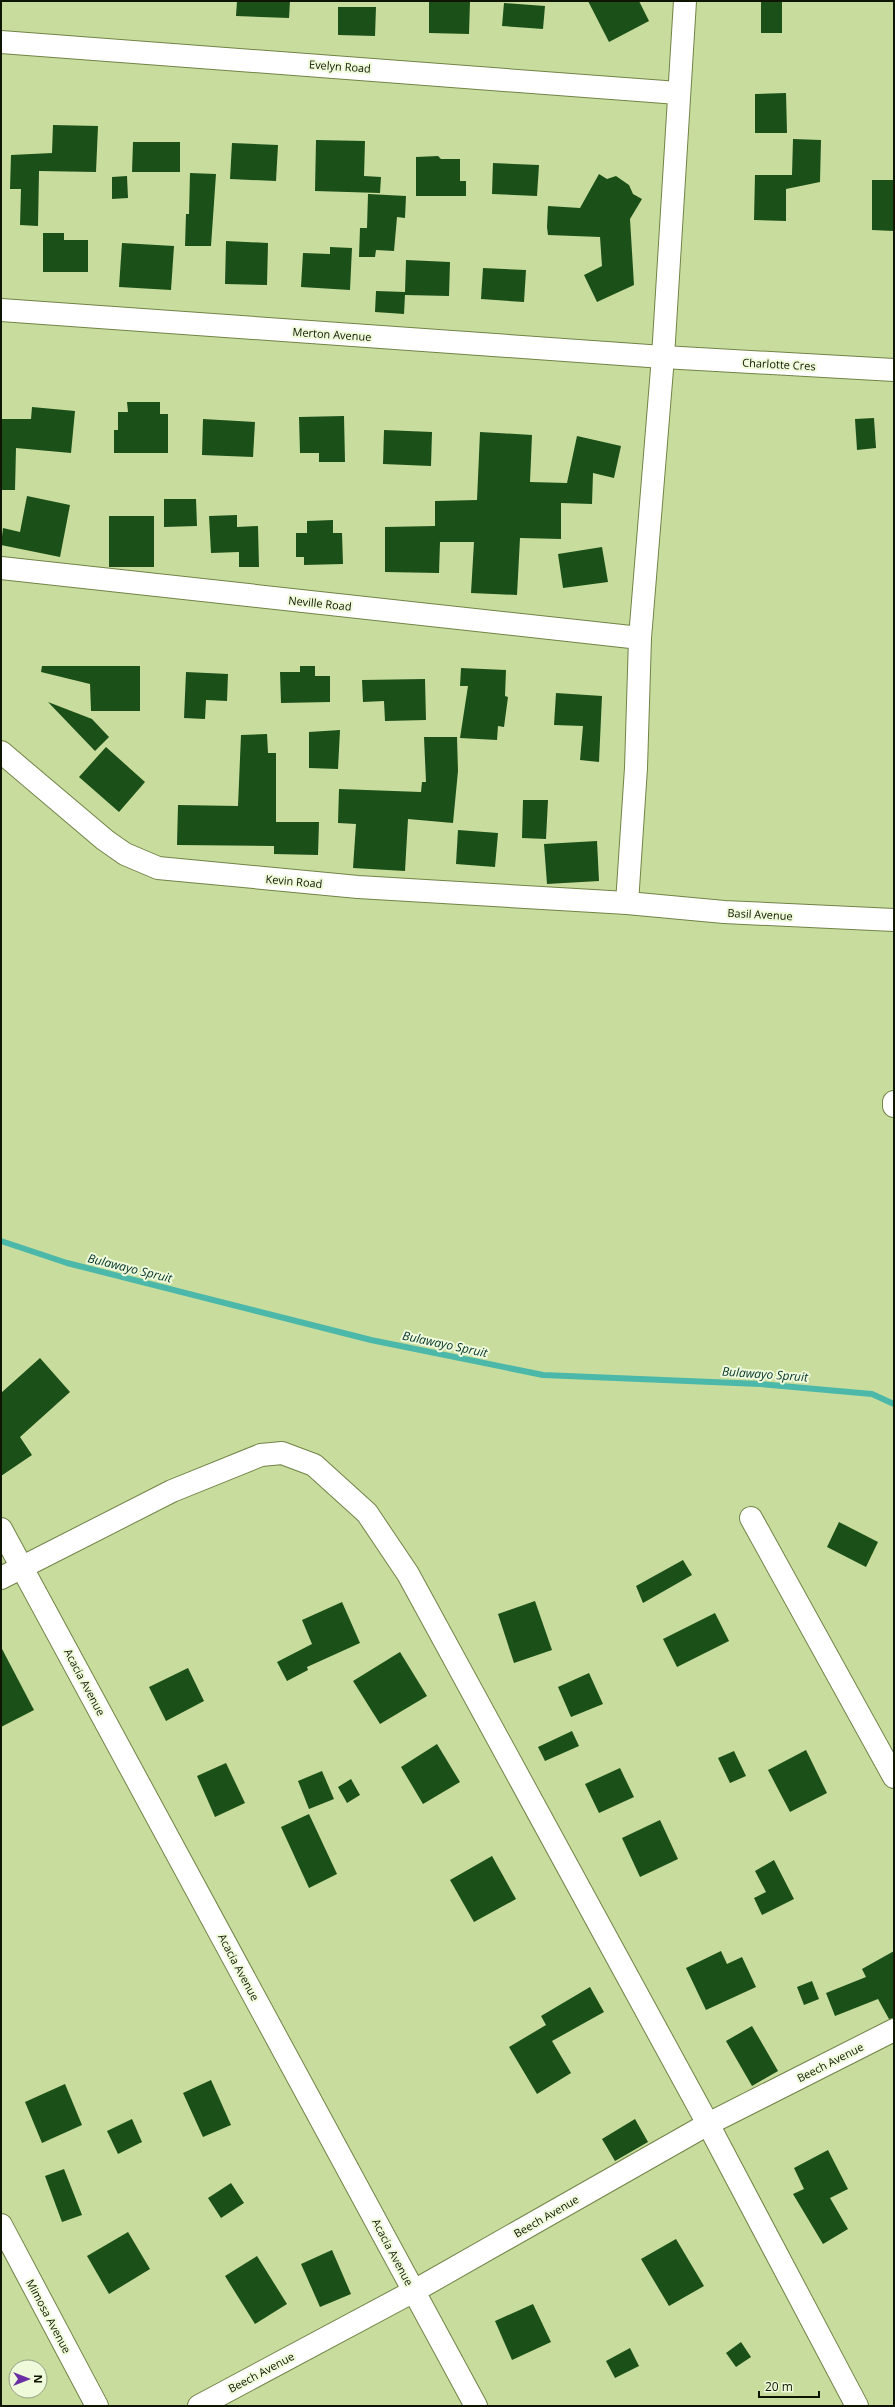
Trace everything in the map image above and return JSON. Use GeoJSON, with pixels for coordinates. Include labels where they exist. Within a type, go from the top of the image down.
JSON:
{"type":"FeatureCollection","features":[{"type":"Feature","properties":{"kind":"street"},"geometry":{"type":"LineString","coordinates":[[627,903],[636,768],[640,638],[664,357],[678,93],[685,1]]}},
{"type":"Feature","properties":{"kind":"street","name":"Evelyn Road"},"geometry":{"type":"LineString","coordinates":[[1,42],[678,93]]}},
{"type":"Feature","properties":{"kind":"street","name":"Merton Avenue"},"geometry":{"type":"LineString","coordinates":[[1,310],[664,357]]}},
{"type":"Feature","properties":{"kind":"street","name":"Charlotte Cres"},"geometry":{"type":"LineString","coordinates":[[664,357],[894,370]]}},
{"type":"Feature","properties":{"kind":"street","name":"Neville Road"},"geometry":{"type":"LineString","coordinates":[[1,568],[640,638]]}},
{"type":"Feature","properties":{"kind":"street","name":"Kevin Road"},"geometry":{"type":"LineString","coordinates":[[1,752],[104,840],[125,854],[158,868],[358,887],[627,903]]}},
{"type":"Feature","properties":{"kind":"street","name":"Basil Avenue"},"geometry":{"type":"LineString","coordinates":[[627,903],[724,912],[894,920]]}},
{"type":"Feature","properties":{"kind":"street"},"geometry":{"type":"LineString","coordinates":[[1,1578],[172,1491],[261,1455],[282,1453],[314,1465],[367,1513],[408,1574],[708,2124],[857,2406]]}},
{"type":"Feature","properties":{"kind":"street"},"geometry":{"type":"LineString","coordinates":[[751,1518],[894,1777]]}},
{"type":"Feature","properties":{"kind":"street","name":"Acacia Avenue"},"geometry":{"type":"LineString","coordinates":[[1,1529],[476,2406]]}},
{"type":"Feature","properties":{"kind":"street","name":"Beech Avenue"},"geometry":{"type":"LineString","coordinates":[[199,2406],[414,2291],[708,2124],[894,2030]]}},
{"type":"Feature","properties":{"kind":"street","name":"Mimosa Avenue"},"geometry":{"type":"LineString","coordinates":[[1,2225],[97,2406]]}},
{"type":"Feature","properties":{"kind":"building"},"geometry":{"type":"Polygon","coordinates":[[[237,1],[290,1],[289,18],[236,16],[237,1]]]}},
{"type":"Feature","properties":{"kind":"building"},"geometry":{"type":"Polygon","coordinates":[[[429,1],[470,1],[469,34],[429,33],[429,1]]]}},
{"type":"Feature","properties":{"kind":"building"},"geometry":{"type":"Polygon","coordinates":[[[588,1],[639,1],[649,21],[609,42],[588,1]]]}},
{"type":"Feature","properties":{"kind":"building"},"geometry":{"type":"Polygon","coordinates":[[[761,1],[782,1],[782,33],[761,33],[761,1]]]}},
{"type":"Feature","properties":{"kind":"building"},"geometry":{"type":"Polygon","coordinates":[[[504,3],[545,6],[543,29],[502,26],[504,3]]]}},
{"type":"Feature","properties":{"kind":"building"},"geometry":{"type":"Polygon","coordinates":[[[338,7],[376,7],[375,36],[338,35],[338,7]]]}},
{"type":"Feature","properties":{"kind":"building"},"geometry":{"type":"Polygon","coordinates":[[[786,93],[787,133],[755,133],[755,94],[786,93]]]}},
{"type":"Feature","properties":{"kind":"building"},"geometry":{"type":"Polygon","coordinates":[[[53,125],[98,126],[96,172],[39,171],[38,226],[20,225],[21,189],[10,189],[11,155],[52,153],[53,125]]]}},
{"type":"Feature","properties":{"kind":"building"},"geometry":{"type":"Polygon","coordinates":[[[793,139],[821,140],[820,182],[786,189],[786,221],[754,220],[755,175],[792,175],[793,139]]]}},
{"type":"Feature","properties":{"kind":"building"},"geometry":{"type":"Polygon","coordinates":[[[316,140],[365,141],[364,176],[381,177],[380,193],[315,191],[316,140]]]}},
{"type":"Feature","properties":{"kind":"building"},"geometry":{"type":"Polygon","coordinates":[[[133,142],[180,142],[180,172],[132,172],[133,142]]]}},
{"type":"Feature","properties":{"kind":"building"},"geometry":{"type":"Polygon","coordinates":[[[232,143],[278,145],[276,181],[230,179],[232,143]]]}},
{"type":"Feature","properties":{"kind":"building"},"geometry":{"type":"Polygon","coordinates":[[[438,156],[441,159],[460,159],[460,181],[466,181],[466,196],[416,196],[416,157],[438,156]]]}},
{"type":"Feature","properties":{"kind":"building"},"geometry":{"type":"Polygon","coordinates":[[[493,163],[539,165],[537,196],[492,194],[493,163]]]}},
{"type":"Feature","properties":{"kind":"building"},"geometry":{"type":"Polygon","coordinates":[[[190,173],[216,174],[211,246],[185,246],[186,214],[189,214],[190,173]]]}},
{"type":"Feature","properties":{"kind":"building"},"geometry":{"type":"Polygon","coordinates":[[[599,174],[607,179],[616,176],[629,185],[633,194],[642,199],[630,219],[634,285],[597,302],[584,275],[602,266],[600,237],[548,235],[547,227],[548,206],[580,208],[599,174]]]}},
{"type":"Feature","properties":{"kind":"building"},"geometry":{"type":"Polygon","coordinates":[[[127,176],[128,198],[112,199],[112,177],[127,176]]]}},
{"type":"Feature","properties":{"kind":"building"},"geometry":{"type":"Polygon","coordinates":[[[872,180],[894,180],[894,231],[872,230],[872,180]]]}},
{"type":"Feature","properties":{"kind":"building"},"geometry":{"type":"Polygon","coordinates":[[[368,194],[406,196],[405,218],[397,217],[394,251],[376,250],[375,257],[359,257],[360,228],[367,228],[368,194]]]}},
{"type":"Feature","properties":{"kind":"building"},"geometry":{"type":"Polygon","coordinates":[[[43,233],[64,233],[64,240],[88,240],[88,272],[43,272],[43,233]]]}},
{"type":"Feature","properties":{"kind":"building"},"geometry":{"type":"Polygon","coordinates":[[[226,241],[268,243],[267,285],[225,284],[226,241]]]}},
{"type":"Feature","properties":{"kind":"building"},"geometry":{"type":"Polygon","coordinates":[[[122,243],[174,246],[171,290],[119,287],[122,243]]]}},
{"type":"Feature","properties":{"kind":"building"},"geometry":{"type":"Polygon","coordinates":[[[330,247],[352,248],[350,290],[301,287],[303,253],[330,254],[330,247]]]}},
{"type":"Feature","properties":{"kind":"building"},"geometry":{"type":"Polygon","coordinates":[[[406,260],[450,262],[449,296],[405,295],[404,314],[375,312],[376,291],[405,292],[406,260]]]}},
{"type":"Feature","properties":{"kind":"building"},"geometry":{"type":"Polygon","coordinates":[[[483,268],[526,270],[524,302],[481,299],[483,268]]]}},
{"type":"Feature","properties":{"kind":"building"},"geometry":{"type":"Polygon","coordinates":[[[127,402],[160,402],[160,414],[168,414],[168,453],[114,453],[114,430],[118,430],[118,412],[128,412],[127,402]]]}},
{"type":"Feature","properties":{"kind":"building"},"geometry":{"type":"Polygon","coordinates":[[[32,407],[75,411],[71,453],[16,448],[15,490],[1,490],[1,419],[31,419],[32,407]]]}},
{"type":"Feature","properties":{"kind":"building"},"geometry":{"type":"Polygon","coordinates":[[[344,416],[345,462],[319,462],[319,453],[300,453],[299,417],[344,416]]]}},
{"type":"Feature","properties":{"kind":"building"},"geometry":{"type":"Polygon","coordinates":[[[874,418],[876,448],[857,450],[855,419],[874,418]]]}},
{"type":"Feature","properties":{"kind":"building"},"geometry":{"type":"Polygon","coordinates":[[[203,419],[255,422],[253,457],[202,455],[203,419]]]}},
{"type":"Feature","properties":{"kind":"building"},"geometry":{"type":"Polygon","coordinates":[[[384,430],[432,432],[431,466],[383,464],[384,430]]]}},
{"type":"Feature","properties":{"kind":"building"},"geometry":{"type":"Polygon","coordinates":[[[480,432],[532,435],[530,482],[567,483],[577,436],[621,446],[614,478],[593,473],[592,504],[561,503],[561,539],[520,538],[517,595],[471,593],[474,542],[440,542],[439,573],[385,572],[385,527],[435,526],[435,501],[477,500],[480,432]]]}},
{"type":"Feature","properties":{"kind":"building"},"geometry":{"type":"Polygon","coordinates":[[[27,496],[70,505],[60,557],[1,545],[3,528],[20,532],[27,496]]]}},
{"type":"Feature","properties":{"kind":"building"},"geometry":{"type":"Polygon","coordinates":[[[164,499],[196,499],[197,526],[164,527],[164,499]]]}},
{"type":"Feature","properties":{"kind":"building"},"geometry":{"type":"Polygon","coordinates":[[[237,515],[237,527],[258,526],[259,567],[239,567],[239,552],[211,553],[209,516],[237,515]]]}},
{"type":"Feature","properties":{"kind":"building"},"geometry":{"type":"Polygon","coordinates":[[[109,516],[154,516],[154,567],[109,567],[109,516]]]}},
{"type":"Feature","properties":{"kind":"building"},"geometry":{"type":"Polygon","coordinates":[[[333,520],[333,533],[342,533],[343,564],[304,565],[304,557],[296,557],[296,533],[307,533],[307,521],[333,520]]]}},
{"type":"Feature","properties":{"kind":"building"},"geometry":{"type":"Polygon","coordinates":[[[602,547],[608,582],[563,588],[558,554],[602,547]]]}},
{"type":"Feature","properties":{"kind":"building"},"geometry":{"type":"Polygon","coordinates":[[[42,666],[140,666],[140,711],[91,711],[90,684],[41,672],[42,666]]]}},
{"type":"Feature","properties":{"kind":"building"},"geometry":{"type":"Polygon","coordinates":[[[300,666],[315,666],[315,676],[330,676],[330,702],[281,703],[280,672],[300,672],[300,666]]]}},
{"type":"Feature","properties":{"kind":"building"},"geometry":{"type":"Polygon","coordinates":[[[461,668],[506,670],[505,696],[508,697],[504,727],[498,726],[497,740],[460,738],[468,686],[460,686],[461,668]]]}},
{"type":"Feature","properties":{"kind":"building"},"geometry":{"type":"Polygon","coordinates":[[[186,672],[228,674],[227,701],[206,700],[205,719],[184,718],[186,672]]]}},
{"type":"Feature","properties":{"kind":"building"},"geometry":{"type":"Polygon","coordinates":[[[425,679],[426,720],[385,721],[384,701],[363,702],[362,680],[425,679]]]}},
{"type":"Feature","properties":{"kind":"building"},"geometry":{"type":"Polygon","coordinates":[[[556,693],[602,696],[599,762],[580,760],[583,726],[554,725],[556,693]]]}},
{"type":"Feature","properties":{"kind":"building"},"geometry":{"type":"Polygon","coordinates":[[[48,702],[92,719],[109,737],[95,751],[48,702]]]}},
{"type":"Feature","properties":{"kind":"building"},"geometry":{"type":"Polygon","coordinates":[[[340,730],[338,769],[309,768],[309,732],[340,730]]]}},
{"type":"Feature","properties":{"kind":"building"},"geometry":{"type":"Polygon","coordinates":[[[267,734],[268,753],[276,753],[276,822],[319,822],[318,855],[274,854],[274,846],[177,845],[178,805],[238,806],[241,735],[267,734]]]}},
{"type":"Feature","properties":{"kind":"building"},"geometry":{"type":"Polygon","coordinates":[[[424,737],[457,737],[458,771],[453,823],[408,819],[405,871],[353,868],[356,824],[338,823],[339,789],[421,792],[422,782],[426,782],[424,737]]]}},
{"type":"Feature","properties":{"kind":"building"},"geometry":{"type":"Polygon","coordinates":[[[106,747],[145,782],[119,812],[79,777],[106,747]]]}},
{"type":"Feature","properties":{"kind":"building"},"geometry":{"type":"Polygon","coordinates":[[[523,800],[548,800],[546,839],[522,838],[523,800]]]}},
{"type":"Feature","properties":{"kind":"building"},"geometry":{"type":"Polygon","coordinates":[[[458,830],[498,833],[495,867],[456,864],[458,830]]]}},
{"type":"Feature","properties":{"kind":"building"},"geometry":{"type":"Polygon","coordinates":[[[597,841],[599,881],[547,884],[544,844],[597,841]]]}},
{"type":"Feature","properties":{"kind":"building"},"geometry":{"type":"Polygon","coordinates":[[[40,1358],[70,1392],[20,1437],[32,1455],[1,1476],[1,1393],[40,1358]]]}},
{"type":"Feature","properties":{"kind":"building"},"geometry":{"type":"Polygon","coordinates":[[[839,1522],[878,1542],[866,1567],[827,1547],[839,1522]]]}},
{"type":"Feature","properties":{"kind":"building"},"geometry":{"type":"Polygon","coordinates":[[[683,1560],[692,1575],[643,1603],[636,1586],[683,1560]]]}},
{"type":"Feature","properties":{"kind":"building"},"geometry":{"type":"Polygon","coordinates":[[[535,1601],[552,1650],[514,1663],[498,1614],[535,1601]]]}},
{"type":"Feature","properties":{"kind":"building"},"geometry":{"type":"Polygon","coordinates":[[[342,1602],[360,1643],[307,1667],[308,1670],[287,1681],[277,1662],[312,1644],[302,1620],[342,1602]]]}},
{"type":"Feature","properties":{"kind":"building"},"geometry":{"type":"Polygon","coordinates":[[[715,1613],[729,1641],[677,1667],[663,1639],[715,1613]]]}},
{"type":"Feature","properties":{"kind":"building"},"geometry":{"type":"Polygon","coordinates":[[[1,1647],[34,1710],[1,1727],[1,1647]]]}},
{"type":"Feature","properties":{"kind":"building"},"geometry":{"type":"Polygon","coordinates":[[[400,1652],[427,1696],[380,1724],[353,1681],[400,1652]]]}},
{"type":"Feature","properties":{"kind":"building"},"geometry":{"type":"Polygon","coordinates":[[[188,1668],[204,1701],[166,1721],[149,1687],[188,1668]]]}},
{"type":"Feature","properties":{"kind":"building"},"geometry":{"type":"Polygon","coordinates":[[[589,1673],[603,1704],[571,1717],[558,1687],[589,1673]]]}},
{"type":"Feature","properties":{"kind":"building"},"geometry":{"type":"Polygon","coordinates":[[[572,1731],[579,1746],[545,1761],[538,1747],[572,1731]]]}},
{"type":"Feature","properties":{"kind":"building"},"geometry":{"type":"Polygon","coordinates":[[[437,1744],[460,1782],[423,1804],[401,1767],[437,1744]]]}},
{"type":"Feature","properties":{"kind":"building"},"geometry":{"type":"Polygon","coordinates":[[[806,1750],[827,1793],[790,1812],[768,1770],[806,1750]]]}},
{"type":"Feature","properties":{"kind":"building"},"geometry":{"type":"Polygon","coordinates":[[[734,1751],[746,1776],[730,1783],[718,1758],[734,1751]]]}},
{"type":"Feature","properties":{"kind":"building"},"geometry":{"type":"Polygon","coordinates":[[[226,1763],[245,1803],[215,1817],[197,1776],[226,1763]]]}},
{"type":"Feature","properties":{"kind":"building"},"geometry":{"type":"Polygon","coordinates":[[[620,1768],[634,1797],[599,1813],[585,1784],[620,1768]]]}},
{"type":"Feature","properties":{"kind":"building"},"geometry":{"type":"Polygon","coordinates":[[[322,1771],[334,1799],[309,1809],[298,1781],[322,1771]]]}},
{"type":"Feature","properties":{"kind":"building"},"geometry":{"type":"Polygon","coordinates":[[[351,1779],[360,1795],[347,1803],[338,1787],[351,1779]]]}},
{"type":"Feature","properties":{"kind":"building"},"geometry":{"type":"Polygon","coordinates":[[[309,1814],[337,1874],[309,1888],[281,1827],[309,1814]]]}},
{"type":"Feature","properties":{"kind":"building"},"geometry":{"type":"Polygon","coordinates":[[[660,1820],[678,1859],[640,1877],[622,1838],[660,1820]]]}},
{"type":"Feature","properties":{"kind":"building"},"geometry":{"type":"Polygon","coordinates":[[[492,1856],[516,1899],[474,1922],[450,1880],[492,1856]]]}},
{"type":"Feature","properties":{"kind":"building"},"geometry":{"type":"Polygon","coordinates":[[[774,1860],[794,1899],[762,1915],[754,1898],[766,1892],[755,1871],[774,1860]]]}},
{"type":"Feature","properties":{"kind":"building"},"geometry":{"type":"Polygon","coordinates":[[[721,1951],[727,1964],[742,1957],[756,1987],[706,2010],[686,1968],[721,1951]]]}},
{"type":"Feature","properties":{"kind":"building"},"geometry":{"type":"Polygon","coordinates":[[[894,1951],[894,2018],[889,2019],[878,1999],[835,2016],[826,1993],[866,1977],[862,1969],[894,1951]]]}},
{"type":"Feature","properties":{"kind":"building"},"geometry":{"type":"Polygon","coordinates":[[[812,1981],[819,1999],[804,2005],[797,1987],[812,1981]]]}},
{"type":"Feature","properties":{"kind":"building"},"geometry":{"type":"Polygon","coordinates":[[[590,1987],[604,2012],[552,2041],[571,2073],[537,2094],[509,2047],[546,2025],[541,2016],[590,1987]]]}},
{"type":"Feature","properties":{"kind":"building"},"geometry":{"type":"Polygon","coordinates":[[[752,2026],[778,2071],[752,2086],[726,2041],[752,2026]]]}},
{"type":"Feature","properties":{"kind":"building"},"geometry":{"type":"Polygon","coordinates":[[[211,2080],[231,2125],[203,2137],[183,2093],[211,2080]]]}},
{"type":"Feature","properties":{"kind":"building"},"geometry":{"type":"Polygon","coordinates":[[[65,2084],[82,2125],[42,2143],[25,2102],[65,2084]]]}},
{"type":"Feature","properties":{"kind":"building"},"geometry":{"type":"Polygon","coordinates":[[[132,2119],[142,2142],[118,2154],[107,2131],[132,2119]]]}},
{"type":"Feature","properties":{"kind":"building"},"geometry":{"type":"Polygon","coordinates":[[[635,2119],[648,2142],[615,2161],[602,2139],[635,2119]]]}},
{"type":"Feature","properties":{"kind":"building"},"geometry":{"type":"Polygon","coordinates":[[[828,2150],[848,2189],[830,2198],[848,2229],[823,2244],[793,2194],[804,2189],[794,2168],[828,2150]]]}},
{"type":"Feature","properties":{"kind":"building"},"geometry":{"type":"Polygon","coordinates":[[[64,2169],[82,2215],[62,2222],[45,2176],[64,2169]]]}},
{"type":"Feature","properties":{"kind":"building"},"geometry":{"type":"Polygon","coordinates":[[[231,2183],[244,2203],[221,2218],[208,2198],[231,2183]]]}},
{"type":"Feature","properties":{"kind":"building"},"geometry":{"type":"Polygon","coordinates":[[[128,2232],[150,2269],[109,2294],[87,2256],[128,2232]]]}},
{"type":"Feature","properties":{"kind":"building"},"geometry":{"type":"Polygon","coordinates":[[[676,2239],[704,2286],[669,2306],[641,2259],[676,2239]]]}},
{"type":"Feature","properties":{"kind":"building"},"geometry":{"type":"Polygon","coordinates":[[[332,2250],[351,2294],[320,2307],[301,2264],[332,2250]]]}},
{"type":"Feature","properties":{"kind":"building"},"geometry":{"type":"Polygon","coordinates":[[[257,2256],[287,2304],[255,2324],[225,2276],[257,2256]]]}},
{"type":"Feature","properties":{"kind":"building"},"geometry":{"type":"Polygon","coordinates":[[[533,2304],[551,2342],[512,2360],[495,2321],[533,2304]]]}},
{"type":"Feature","properties":{"kind":"building"},"geometry":{"type":"Polygon","coordinates":[[[741,2342],[751,2357],[736,2367],[726,2353],[741,2342]]]}},
{"type":"Feature","properties":{"kind":"building"},"geometry":{"type":"Polygon","coordinates":[[[630,2348],[639,2366],[615,2378],[606,2361],[630,2348]]]}},
{"type":"Feature","properties":{"kind":"waterway","name":"Bulawayo Spruit"},"geometry":{"type":"LineString","coordinates":[[1,1241],[67,1263],[371,1340],[543,1375],[760,1384],[872,1394],[894,1404]]}}]}
